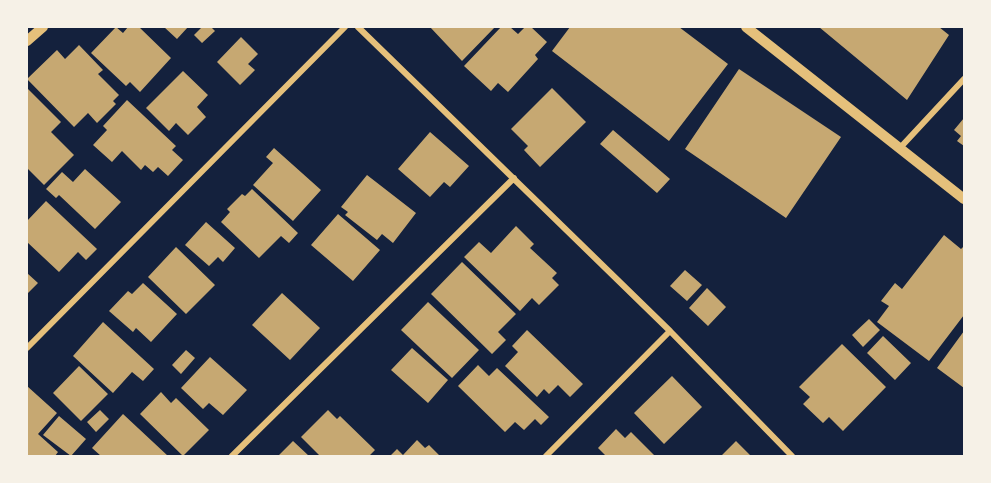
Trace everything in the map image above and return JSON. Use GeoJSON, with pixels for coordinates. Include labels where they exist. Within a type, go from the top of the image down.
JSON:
{"type":"FeatureCollection","features":[{"type":"Feature","properties":{"kind":"street"},"geometry":{"type":"LineString","coordinates":[[27,41],[43,27]]}},
{"type":"Feature","properties":{"kind":"street"},"geometry":{"type":"LineString","coordinates":[[27,348],[345,27]]}},
{"type":"Feature","properties":{"kind":"street"},"geometry":{"type":"LineString","coordinates":[[358,27],[670,331],[792,456]]}},
{"type":"Feature","properties":{"kind":"street"},"geometry":{"type":"LineString","coordinates":[[746,27],[964,199]]}},
{"type":"Feature","properties":{"kind":"street"},"geometry":{"type":"LineString","coordinates":[[899,149],[964,79]]}},
{"type":"Feature","properties":{"kind":"street"},"geometry":{"type":"LineString","coordinates":[[232,456],[514,178]]}},
{"type":"Feature","properties":{"kind":"street"},"geometry":{"type":"LineString","coordinates":[[546,456],[670,331]]}},
{"type":"Feature","properties":{"kind":"building"},"geometry":{"type":"Polygon","coordinates":[[[116,27],[123,33],[128,27],[139,27],[171,58],[140,92],[130,82],[126,86],[91,53],[116,27]]]}},
{"type":"Feature","properties":{"kind":"building"},"geometry":{"type":"Polygon","coordinates":[[[164,27],[188,27],[177,39],[164,27]]]}},
{"type":"Feature","properties":{"kind":"building"},"geometry":{"type":"Polygon","coordinates":[[[202,27],[211,27],[215,31],[202,43],[194,35],[202,27]]]}},
{"type":"Feature","properties":{"kind":"building"},"geometry":{"type":"Polygon","coordinates":[[[430,27],[495,27],[462,61],[430,27]]]}},
{"type":"Feature","properties":{"kind":"building"},"geometry":{"type":"Polygon","coordinates":[[[501,27],[510,27],[518,34],[525,27],[531,27],[547,42],[535,55],[538,59],[508,92],[498,83],[491,91],[464,66],[501,27]]]}},
{"type":"Feature","properties":{"kind":"building"},"geometry":{"type":"Polygon","coordinates":[[[570,27],[679,27],[728,64],[669,141],[552,51],[570,27]]]}},
{"type":"Feature","properties":{"kind":"building"},"geometry":{"type":"Polygon","coordinates":[[[819,27],[939,27],[949,35],[907,100],[819,27]]]}},
{"type":"Feature","properties":{"kind":"building"},"geometry":{"type":"Polygon","coordinates":[[[241,37],[258,54],[248,64],[255,70],[240,85],[217,62],[241,37]]]}},
{"type":"Feature","properties":{"kind":"building"},"geometry":{"type":"Polygon","coordinates":[[[79,45],[103,70],[98,74],[119,95],[113,101],[116,104],[97,123],[88,113],[74,127],[27,79],[57,50],[65,59],[79,45]]]}},
{"type":"Feature","properties":{"kind":"building"},"geometry":{"type":"Polygon","coordinates":[[[739,69],[841,137],[786,218],[685,149],[739,69]]]}},
{"type":"Feature","properties":{"kind":"building"},"geometry":{"type":"Polygon","coordinates":[[[183,71],[208,95],[197,107],[206,117],[188,135],[176,123],[169,131],[146,108],[183,71]]]}},
{"type":"Feature","properties":{"kind":"building"},"geometry":{"type":"Polygon","coordinates":[[[27,88],[61,122],[51,132],[74,155],[44,185],[27,168],[27,88]]]}},
{"type":"Feature","properties":{"kind":"building"},"geometry":{"type":"Polygon","coordinates":[[[552,88],[586,122],[540,167],[524,150],[528,146],[511,129],[552,88]]]}},
{"type":"Feature","properties":{"kind":"building"},"geometry":{"type":"Polygon","coordinates":[[[127,100],[176,146],[172,150],[183,160],[168,176],[158,167],[153,172],[145,165],[141,170],[122,151],[112,162],[93,145],[107,130],[103,126],[127,100]]]}},
{"type":"Feature","properties":{"kind":"building"},"geometry":{"type":"Polygon","coordinates":[[[964,118],[964,146],[957,141],[961,136],[954,130],[964,118]]]}},
{"type":"Feature","properties":{"kind":"building"},"geometry":{"type":"Polygon","coordinates":[[[613,130],[670,179],[657,193],[600,144],[613,130]]]}},
{"type":"Feature","properties":{"kind":"building"},"geometry":{"type":"Polygon","coordinates":[[[430,132],[469,166],[450,187],[444,182],[430,197],[398,169],[430,132]]]}},
{"type":"Feature","properties":{"kind":"building"},"geometry":{"type":"Polygon","coordinates":[[[274,148],[321,190],[293,221],[253,185],[273,163],[266,157],[274,148]]]}},
{"type":"Feature","properties":{"kind":"building"},"geometry":{"type":"Polygon","coordinates":[[[85,169],[121,202],[95,229],[59,195],[56,198],[46,189],[62,172],[73,182],[85,169]]]}},
{"type":"Feature","properties":{"kind":"building"},"geometry":{"type":"Polygon","coordinates":[[[367,175],[416,213],[393,243],[382,234],[377,240],[345,215],[348,212],[341,207],[367,175]]]}},
{"type":"Feature","properties":{"kind":"building"},"geometry":{"type":"Polygon","coordinates":[[[252,189],[298,233],[289,243],[281,236],[259,258],[221,222],[230,212],[227,209],[242,194],[245,196],[252,189]]]}},
{"type":"Feature","properties":{"kind":"building"},"geometry":{"type":"Polygon","coordinates":[[[46,201],[97,249],[86,260],[78,252],[59,272],[27,242],[27,221],[46,201]]]}},
{"type":"Feature","properties":{"kind":"building"},"geometry":{"type":"Polygon","coordinates":[[[338,214],[380,250],[353,281],[311,245],[338,214]]]}},
{"type":"Feature","properties":{"kind":"building"},"geometry":{"type":"Polygon","coordinates":[[[206,222],[235,248],[223,262],[218,257],[209,266],[185,245],[206,222]]]}},
{"type":"Feature","properties":{"kind":"building"},"geometry":{"type":"Polygon","coordinates":[[[516,226],[534,244],[530,248],[557,273],[552,278],[559,285],[539,305],[532,298],[520,311],[464,257],[479,242],[491,253],[516,226]]]}},
{"type":"Feature","properties":{"kind":"building"},"geometry":{"type":"Polygon","coordinates":[[[944,235],[961,249],[964,246],[964,315],[929,361],[877,322],[889,306],[881,301],[895,283],[902,289],[944,235]]]}},
{"type":"Feature","properties":{"kind":"building"},"geometry":{"type":"Polygon","coordinates":[[[176,247],[215,285],[186,314],[148,277],[176,247]]]}},
{"type":"Feature","properties":{"kind":"building"},"geometry":{"type":"Polygon","coordinates":[[[462,262],[516,314],[498,332],[506,340],[492,354],[431,294],[462,262]]]}},
{"type":"Feature","properties":{"kind":"building"},"geometry":{"type":"Polygon","coordinates":[[[685,270],[702,285],[687,301],[670,286],[685,270]]]}},
{"type":"Feature","properties":{"kind":"building"},"geometry":{"type":"Polygon","coordinates":[[[27,273],[38,283],[27,294],[27,273]]]}},
{"type":"Feature","properties":{"kind":"building"},"geometry":{"type":"Polygon","coordinates":[[[143,283],[177,314],[151,342],[136,328],[133,332],[109,311],[128,291],[132,294],[143,283]]]}},
{"type":"Feature","properties":{"kind":"building"},"geometry":{"type":"Polygon","coordinates":[[[707,288],[726,307],[708,326],[689,308],[707,288]]]}},
{"type":"Feature","properties":{"kind":"building"},"geometry":{"type":"Polygon","coordinates":[[[282,293],[320,328],[290,360],[252,325],[282,293]]]}},
{"type":"Feature","properties":{"kind":"building"},"geometry":{"type":"Polygon","coordinates":[[[428,302],[479,350],[452,378],[401,330],[428,302]]]}},
{"type":"Feature","properties":{"kind":"building"},"geometry":{"type":"Polygon","coordinates":[[[869,319],[880,330],[863,347],[852,335],[869,319]]]}},
{"type":"Feature","properties":{"kind":"building"},"geometry":{"type":"Polygon","coordinates":[[[103,322],[154,369],[143,381],[132,372],[113,393],[73,356],[103,322]]]}},
{"type":"Feature","properties":{"kind":"building"},"geometry":{"type":"Polygon","coordinates":[[[527,330],[583,384],[570,397],[558,385],[549,394],[544,389],[537,397],[505,366],[518,352],[512,346],[527,330]]]}},
{"type":"Feature","properties":{"kind":"building"},"geometry":{"type":"Polygon","coordinates":[[[964,331],[964,388],[937,368],[964,331]]]}},
{"type":"Feature","properties":{"kind":"building"},"geometry":{"type":"Polygon","coordinates":[[[883,336],[911,363],[895,380],[867,353],[883,336]]]}},
{"type":"Feature","properties":{"kind":"building"},"geometry":{"type":"Polygon","coordinates":[[[842,344],[886,387],[843,431],[829,417],[823,423],[803,404],[810,397],[799,387],[842,344]]]}},
{"type":"Feature","properties":{"kind":"building"},"geometry":{"type":"Polygon","coordinates":[[[412,348],[448,380],[428,403],[391,370],[412,348]]]}},
{"type":"Feature","properties":{"kind":"building"},"geometry":{"type":"Polygon","coordinates":[[[186,350],[195,358],[181,374],[172,365],[186,350]]]}},
{"type":"Feature","properties":{"kind":"building"},"geometry":{"type":"Polygon","coordinates":[[[210,357],[247,390],[223,415],[209,403],[203,409],[181,388],[210,357]]]}},
{"type":"Feature","properties":{"kind":"building"},"geometry":{"type":"Polygon","coordinates":[[[478,365],[489,376],[497,368],[549,417],[541,425],[535,419],[524,430],[515,422],[505,432],[458,386],[478,365]]]}},
{"type":"Feature","properties":{"kind":"building"},"geometry":{"type":"Polygon","coordinates":[[[79,366],[108,394],[81,421],[53,393],[79,366]]]}},
{"type":"Feature","properties":{"kind":"building"},"geometry":{"type":"Polygon","coordinates":[[[672,376],[702,407],[664,444],[634,413],[672,376]]]}},
{"type":"Feature","properties":{"kind":"building"},"geometry":{"type":"Polygon","coordinates":[[[27,386],[57,413],[38,434],[58,452],[55,456],[27,456],[27,386]]]}},
{"type":"Feature","properties":{"kind":"building"},"geometry":{"type":"Polygon","coordinates":[[[161,392],[171,403],[176,398],[209,430],[183,456],[140,414],[161,392]]]}},
{"type":"Feature","properties":{"kind":"building"},"geometry":{"type":"Polygon","coordinates":[[[100,410],[109,419],[96,432],[87,422],[100,410]]]}},
{"type":"Feature","properties":{"kind":"building"},"geometry":{"type":"Polygon","coordinates":[[[328,410],[337,419],[340,416],[375,450],[369,456],[320,456],[301,437],[328,410]]]}},
{"type":"Feature","properties":{"kind":"building"},"geometry":{"type":"Polygon","coordinates":[[[123,414],[168,456],[101,456],[92,448],[123,414]]]}},
{"type":"Feature","properties":{"kind":"building"},"geometry":{"type":"Polygon","coordinates":[[[59,416],[86,439],[71,456],[43,435],[59,416]]]}},
{"type":"Feature","properties":{"kind":"building"},"geometry":{"type":"Polygon","coordinates":[[[616,429],[625,438],[631,432],[655,456],[606,456],[598,448],[616,429]]]}},
{"type":"Feature","properties":{"kind":"building"},"geometry":{"type":"Polygon","coordinates":[[[417,440],[425,448],[429,445],[440,456],[390,456],[397,449],[403,455],[417,440]]]}},
{"type":"Feature","properties":{"kind":"building"},"geometry":{"type":"Polygon","coordinates":[[[293,441],[309,456],[278,456],[293,441]]]}},
{"type":"Feature","properties":{"kind":"building"},"geometry":{"type":"Polygon","coordinates":[[[736,441],[751,456],[721,456],[736,441]]]}}]}
